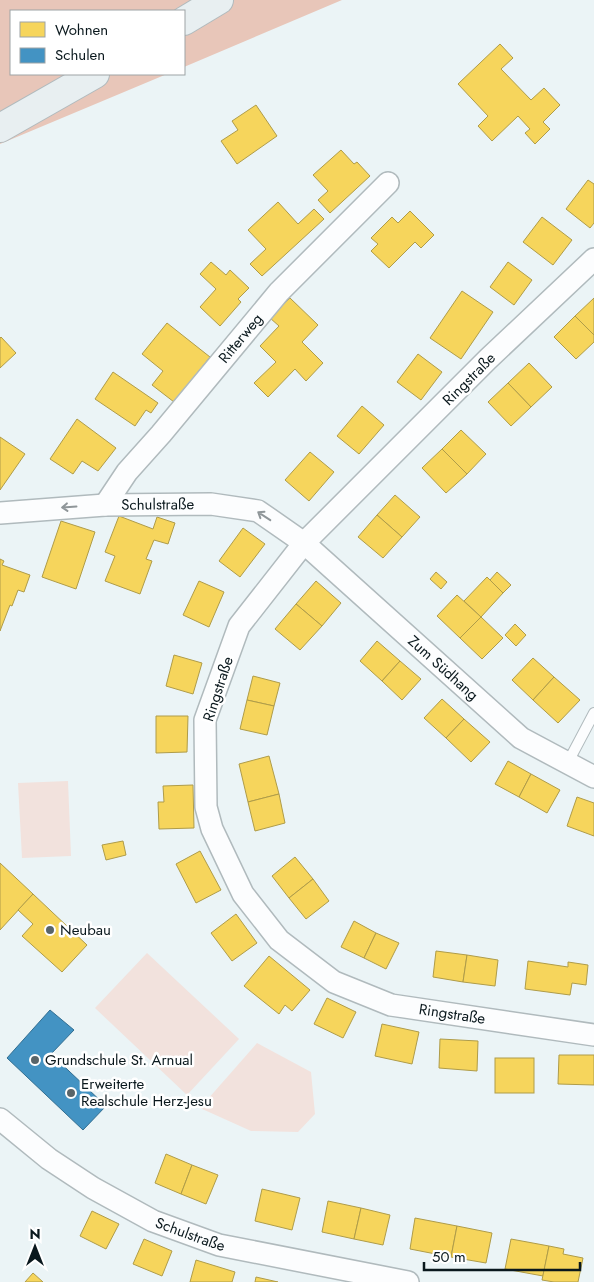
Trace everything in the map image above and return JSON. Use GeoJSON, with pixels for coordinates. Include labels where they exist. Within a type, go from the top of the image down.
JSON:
{"type":"FeatureCollection","features":[{"type":"Feature","properties":{"kind":"main road"},"geometry":{"type":"LineString","coordinates":[[185,20],[219,0]]}},
{"type":"Feature","properties":{"kind":"main road"},"geometry":{"type":"LineString","coordinates":[[0,128],[92,75]]}},
{"type":"Feature","properties":{"kind":"street","name":"Ritterweg"},"geometry":{"type":"LineString","coordinates":[[105,505],[127,472],[279,292],[388,183]]}},
{"type":"Feature","properties":{"kind":"street","name":"Ringstraße"},"geometry":{"type":"LineString","coordinates":[[594,259],[481,366],[304,543],[239,626],[205,720],[206,807],[212,829],[244,894],[280,940],[334,982],[391,1005],[594,1035]]}},
{"type":"Feature","properties":{"kind":"street","name":"Schulstraße"},"geometry":{"type":"LineString","coordinates":[[0,513],[105,505],[211,504],[258,511],[304,543]]}},
{"type":"Feature","properties":{"kind":"street","name":"Zum Südhang"},"geometry":{"type":"LineString","coordinates":[[304,543],[521,738],[594,777]]}},
{"type":"Feature","properties":{"kind":"street","name":"Schulstraße"},"geometry":{"type":"LineString","coordinates":[[0,1120],[49,1159],[86,1184],[153,1221],[219,1245],[408,1282]]}},
{"type":"Feature","properties":{"kind":"lane"},"geometry":{"type":"LineString","coordinates":[[567,764],[594,713]]}},
{"type":"Feature","properties":{"kind":"shaded area"},"geometry":{"type":"Polygon","coordinates":[[[0,0],[342,0],[185,67],[185,10],[10,10],[10,75],[165,75],[0,144],[0,0]]]}},
{"type":"Feature","properties":{"kind":"shaded area"},"geometry":{"type":"Polygon","coordinates":[[[68,781],[71,856],[22,858],[18,783],[68,781]]]}},
{"type":"Feature","properties":{"kind":"shaded area"},"geometry":{"type":"Polygon","coordinates":[[[147,953],[239,1039],[187,1095],[95,1008],[147,953]]]}},
{"type":"Feature","properties":{"kind":"shaded area"},"geometry":{"type":"Polygon","coordinates":[[[257,1043],[311,1072],[315,1114],[298,1132],[251,1131],[200,1108],[257,1043]]]}},
{"type":"Feature","properties":{"kind":"building: Wohnen"},"geometry":{"type":"Polygon","coordinates":[[[500,44],[513,58],[501,69],[531,100],[544,88],[560,105],[543,122],[550,129],[535,144],[525,133],[530,129],[518,116],[492,141],[478,126],[488,116],[458,84],[500,44]]]}},
{"type":"Feature","properties":{"kind":"building: Wohnen"},"geometry":{"type":"Polygon","coordinates":[[[256,105],[277,136],[237,164],[221,141],[238,130],[232,121],[256,105]]]}},
{"type":"Feature","properties":{"kind":"building: Wohnen"},"geometry":{"type":"Polygon","coordinates":[[[341,150],[354,164],[357,162],[370,176],[330,213],[318,200],[328,191],[313,175],[341,150]]]}},
{"type":"Feature","properties":{"kind":"building: Wohnen"},"geometry":{"type":"Polygon","coordinates":[[[588,180],[594,184],[594,223],[590,228],[566,209],[588,180]]]}},
{"type":"Feature","properties":{"kind":"building: Wohnen"},"geometry":{"type":"Polygon","coordinates":[[[278,202],[298,224],[314,209],[324,219],[262,276],[250,264],[266,249],[248,230],[278,202]]]}},
{"type":"Feature","properties":{"kind":"building: Wohnen"},"geometry":{"type":"Polygon","coordinates":[[[410,211],[434,235],[421,248],[415,242],[389,268],[371,251],[378,244],[371,238],[392,217],[398,223],[410,211]]]}},
{"type":"Feature","properties":{"kind":"building: Wohnen"},"geometry":{"type":"Polygon","coordinates":[[[542,217],[572,240],[553,265],[523,242],[542,217]]]}},
{"type":"Feature","properties":{"kind":"building: Wohnen"},"geometry":{"type":"Polygon","coordinates":[[[211,262],[226,275],[230,270],[249,288],[238,299],[241,302],[220,326],[200,307],[216,289],[200,274],[211,262]]]}},
{"type":"Feature","properties":{"kind":"building: Wohnen"},"geometry":{"type":"Polygon","coordinates":[[[508,262],[532,280],[514,305],[490,287],[508,262]]]}},
{"type":"Feature","properties":{"kind":"building: Wohnen"},"geometry":{"type":"Polygon","coordinates":[[[462,291],[493,312],[461,359],[430,338],[462,291]]]}},
{"type":"Feature","properties":{"kind":"building: Wohnen"},"geometry":{"type":"Polygon","coordinates":[[[290,298],[318,325],[302,342],[323,363],[306,381],[295,369],[268,397],[254,383],[276,362],[260,346],[279,326],[270,318],[290,298]]]}},
{"type":"Feature","properties":{"kind":"building: Wohnen"},"geometry":{"type":"Polygon","coordinates":[[[594,298],[594,335],[575,316],[594,298]]]}},
{"type":"Feature","properties":{"kind":"building: Wohnen"},"geometry":{"type":"Polygon","coordinates":[[[575,316],[594,335],[594,342],[576,359],[554,337],[575,316]]]}},
{"type":"Feature","properties":{"kind":"building: Wohnen"},"geometry":{"type":"Polygon","coordinates":[[[167,323],[210,357],[174,402],[152,385],[163,371],[142,354],[167,323]]]}},
{"type":"Feature","properties":{"kind":"building: Wohnen"},"geometry":{"type":"Polygon","coordinates":[[[0,338],[16,353],[0,368],[0,338]]]}},
{"type":"Feature","properties":{"kind":"building: Wohnen"},"geometry":{"type":"Polygon","coordinates":[[[418,354],[442,372],[421,400],[397,382],[418,354]]]}},
{"type":"Feature","properties":{"kind":"building: Wohnen"},"geometry":{"type":"Polygon","coordinates":[[[529,363],[552,387],[531,407],[508,383],[529,363]]]}},
{"type":"Feature","properties":{"kind":"building: Wohnen"},"geometry":{"type":"Polygon","coordinates":[[[113,372],[158,403],[151,413],[146,410],[135,426],[95,399],[113,372]]]}},
{"type":"Feature","properties":{"kind":"building: Wohnen"},"geometry":{"type":"Polygon","coordinates":[[[508,383],[531,407],[511,426],[488,402],[508,383]]]}},
{"type":"Feature","properties":{"kind":"building: Wohnen"},"geometry":{"type":"Polygon","coordinates":[[[362,406],[384,425],[359,454],[337,436],[362,406]]]}},
{"type":"Feature","properties":{"kind":"building: Wohnen"},"geometry":{"type":"Polygon","coordinates":[[[77,419],[116,448],[98,471],[82,461],[73,474],[50,459],[77,419]]]}},
{"type":"Feature","properties":{"kind":"building: Wohnen"},"geometry":{"type":"Polygon","coordinates":[[[461,430],[486,454],[467,474],[442,449],[461,430]]]}},
{"type":"Feature","properties":{"kind":"building: Wohnen"},"geometry":{"type":"Polygon","coordinates":[[[0,437],[25,454],[0,490],[0,437]]]}},
{"type":"Feature","properties":{"kind":"building: Wohnen"},"geometry":{"type":"Polygon","coordinates":[[[442,449],[467,474],[446,493],[422,468],[442,449]]]}},
{"type":"Feature","properties":{"kind":"building: Wohnen"},"geometry":{"type":"Polygon","coordinates":[[[310,452],[334,472],[309,501],[285,480],[310,452]]]}},
{"type":"Feature","properties":{"kind":"building: Wohnen"},"geometry":{"type":"Polygon","coordinates":[[[395,495],[420,517],[402,537],[377,515],[395,495]]]}},
{"type":"Feature","properties":{"kind":"building: Wohnen"},"geometry":{"type":"Polygon","coordinates":[[[377,515],[402,537],[383,558],[358,537],[377,515]]]}},
{"type":"Feature","properties":{"kind":"building: Wohnen"},"geometry":{"type":"Polygon","coordinates":[[[119,516],[153,529],[157,517],[175,523],[168,544],[154,540],[146,559],[152,561],[140,594],[105,581],[115,556],[105,552],[119,516]]]}},
{"type":"Feature","properties":{"kind":"building: Wohnen"},"geometry":{"type":"Polygon","coordinates":[[[61,521],[95,532],[76,589],[42,577],[61,521]]]}},
{"type":"Feature","properties":{"kind":"building: Wohnen"},"geometry":{"type":"Polygon","coordinates":[[[243,528],[265,544],[240,577],[219,561],[243,528]]]}},
{"type":"Feature","properties":{"kind":"building: Wohnen"},"geometry":{"type":"Polygon","coordinates":[[[0,559],[4,561],[2,565],[30,575],[24,592],[18,590],[0,631],[0,559]]]}},
{"type":"Feature","properties":{"kind":"building: Wohnen"},"geometry":{"type":"Polygon","coordinates":[[[436,572],[447,582],[441,589],[430,579],[436,572]]]}},
{"type":"Feature","properties":{"kind":"building: Wohnen"},"geometry":{"type":"Polygon","coordinates":[[[497,572],[511,585],[503,593],[490,580],[497,572]]]}},
{"type":"Feature","properties":{"kind":"building: Wohnen"},"geometry":{"type":"Polygon","coordinates":[[[487,577],[503,593],[481,617],[464,601],[487,577]]]}},
{"type":"Feature","properties":{"kind":"building: Wohnen"},"geometry":{"type":"Polygon","coordinates":[[[199,581],[224,592],[209,627],[183,615],[199,581]]]}},
{"type":"Feature","properties":{"kind":"building: Wohnen"},"geometry":{"type":"Polygon","coordinates":[[[316,581],[341,603],[322,626],[296,604],[316,581]]]}},
{"type":"Feature","properties":{"kind":"building: Wohnen"},"geometry":{"type":"Polygon","coordinates":[[[457,595],[481,617],[460,638],[437,616],[457,595]]]}},
{"type":"Feature","properties":{"kind":"building: Wohnen"},"geometry":{"type":"Polygon","coordinates":[[[296,604],[322,626],[300,650],[275,629],[296,604]]]}},
{"type":"Feature","properties":{"kind":"building: Wohnen"},"geometry":{"type":"Polygon","coordinates":[[[481,617],[503,638],[482,659],[460,638],[481,617]]]}},
{"type":"Feature","properties":{"kind":"building: Wohnen"},"geometry":{"type":"Polygon","coordinates":[[[515,624],[526,635],[516,646],[505,635],[515,624]]]}},
{"type":"Feature","properties":{"kind":"building: Wohnen"},"geometry":{"type":"Polygon","coordinates":[[[377,641],[400,661],[382,681],[360,661],[377,641]]]}},
{"type":"Feature","properties":{"kind":"building: Wohnen"},"geometry":{"type":"Polygon","coordinates":[[[174,655],[202,663],[193,694],[166,686],[174,655]]]}},
{"type":"Feature","properties":{"kind":"building: Wohnen"},"geometry":{"type":"Polygon","coordinates":[[[533,658],[554,677],[533,700],[512,680],[533,658]]]}},
{"type":"Feature","properties":{"kind":"building: Wohnen"},"geometry":{"type":"Polygon","coordinates":[[[400,661],[421,679],[402,700],[382,681],[400,661]]]}},
{"type":"Feature","properties":{"kind":"building: Wohnen"},"geometry":{"type":"Polygon","coordinates":[[[253,676],[280,683],[274,706],[247,700],[253,676]]]}},
{"type":"Feature","properties":{"kind":"building: Wohnen"},"geometry":{"type":"Polygon","coordinates":[[[554,677],[580,700],[558,723],[533,700],[554,677]]]}},
{"type":"Feature","properties":{"kind":"building: Wohnen"},"geometry":{"type":"Polygon","coordinates":[[[442,699],[464,719],[446,738],[424,718],[442,699]]]}},
{"type":"Feature","properties":{"kind":"building: Wohnen"},"geometry":{"type":"Polygon","coordinates":[[[247,700],[274,706],[267,735],[240,729],[247,700]]]}},
{"type":"Feature","properties":{"kind":"building: Wohnen"},"geometry":{"type":"Polygon","coordinates":[[[156,716],[188,716],[187,752],[156,753],[156,716]]]}},
{"type":"Feature","properties":{"kind":"building: Wohnen"},"geometry":{"type":"Polygon","coordinates":[[[464,719],[490,742],[471,762],[446,738],[464,719]]]}},
{"type":"Feature","properties":{"kind":"building: Wohnen"},"geometry":{"type":"Polygon","coordinates":[[[269,756],[279,794],[248,802],[239,764],[269,756]]]}},
{"type":"Feature","properties":{"kind":"building: Wohnen"},"geometry":{"type":"Polygon","coordinates":[[[508,761],[531,774],[519,797],[495,784],[508,761]]]}},
{"type":"Feature","properties":{"kind":"building: Wohnen"},"geometry":{"type":"Polygon","coordinates":[[[531,774],[560,790],[547,813],[519,797],[531,774]]]}},
{"type":"Feature","properties":{"kind":"building: Wohnen"},"geometry":{"type":"Polygon","coordinates":[[[193,785],[194,828],[159,829],[158,802],[164,802],[163,786],[193,785]]]}},
{"type":"Feature","properties":{"kind":"building: Wohnen"},"geometry":{"type":"Polygon","coordinates":[[[279,794],[285,823],[255,831],[248,802],[279,794]]]}},
{"type":"Feature","properties":{"kind":"building: Wohnen"},"geometry":{"type":"Polygon","coordinates":[[[577,797],[594,803],[594,836],[567,826],[577,797]]]}},
{"type":"Feature","properties":{"kind":"building: Wohnen"},"geometry":{"type":"Polygon","coordinates":[[[123,841],[126,855],[106,860],[102,845],[123,841]]]}},
{"type":"Feature","properties":{"kind":"building: Wohnen"},"geometry":{"type":"Polygon","coordinates":[[[200,851],[221,890],[196,903],[176,864],[200,851]]]}},
{"type":"Feature","properties":{"kind":"building: Wohnen"},"geometry":{"type":"Polygon","coordinates":[[[295,857],[313,879],[289,898],[272,876],[295,857]]]}},
{"type":"Feature","properties":{"kind":"building: Wohnen","name":"Neubau"},"geometry":{"type":"Polygon","coordinates":[[[0,863],[33,894],[0,930],[0,863]]]}},
{"type":"Feature","properties":{"kind":"building: Wohnen"},"geometry":{"type":"Polygon","coordinates":[[[313,879],[329,901],[306,919],[289,898],[313,879]]]}},
{"type":"Feature","properties":{"kind":"building: Wohnen","name":"Neubau"},"geometry":{"type":"Polygon","coordinates":[[[33,894],[87,945],[62,972],[22,936],[33,924],[18,910],[33,894]]]}},
{"type":"Feature","properties":{"kind":"building: Wohnen"},"geometry":{"type":"Polygon","coordinates":[[[236,914],[257,943],[232,961],[211,933],[236,914]]]}},
{"type":"Feature","properties":{"kind":"building: Wohnen"},"geometry":{"type":"Polygon","coordinates":[[[354,921],[376,933],[364,958],[341,947],[354,921]]]}},
{"type":"Feature","properties":{"kind":"building: Wohnen"},"geometry":{"type":"Polygon","coordinates":[[[376,933],[399,943],[386,969],[364,958],[376,933]]]}},
{"type":"Feature","properties":{"kind":"building: Wohnen"},"geometry":{"type":"Polygon","coordinates":[[[436,951],[467,955],[463,982],[433,977],[436,951]]]}},
{"type":"Feature","properties":{"kind":"building: Wohnen"},"geometry":{"type":"Polygon","coordinates":[[[467,955],[498,960],[495,986],[463,982],[467,955]]]}},
{"type":"Feature","properties":{"kind":"building: Wohnen"},"geometry":{"type":"Polygon","coordinates":[[[269,956],[310,990],[292,1011],[285,1005],[279,1014],[244,986],[269,956]]]}},
{"type":"Feature","properties":{"kind":"building: Wohnen"},"geometry":{"type":"Polygon","coordinates":[[[528,961],[568,967],[568,962],[588,965],[586,985],[572,983],[570,995],[525,989],[528,961]]]}},
{"type":"Feature","properties":{"kind":"building: Wohnen"},"geometry":{"type":"Polygon","coordinates":[[[327,998],[356,1012],[343,1038],[314,1024],[327,998]]]}},
{"type":"Feature","properties":{"kind":"building: Wohnen"},"geometry":{"type":"Polygon","coordinates":[[[382,1024],[419,1032],[412,1064],[375,1056],[382,1024]]]}},
{"type":"Feature","properties":{"kind":"building: Wohnen"},"geometry":{"type":"Polygon","coordinates":[[[440,1039],[478,1041],[477,1071],[439,1068],[440,1039]]]}},
{"type":"Feature","properties":{"kind":"building: Wohnen"},"geometry":{"type":"Polygon","coordinates":[[[559,1055],[594,1055],[594,1085],[558,1084],[559,1055]]]}},
{"type":"Feature","properties":{"kind":"building: Wohnen"},"geometry":{"type":"Polygon","coordinates":[[[495,1058],[534,1058],[534,1093],[495,1093],[495,1058]]]}},
{"type":"Feature","properties":{"kind":"building: Wohnen"},"geometry":{"type":"Polygon","coordinates":[[[166,1154],[192,1165],[181,1194],[155,1183],[166,1154]]]}},
{"type":"Feature","properties":{"kind":"building: Wohnen"},"geometry":{"type":"Polygon","coordinates":[[[192,1165],[218,1175],[206,1204],[181,1194],[192,1165]]]}},
{"type":"Feature","properties":{"kind":"building: Wohnen"},"geometry":{"type":"Polygon","coordinates":[[[262,1189],[300,1198],[292,1230],[255,1221],[262,1189]]]}},
{"type":"Feature","properties":{"kind":"building: Wohnen"},"geometry":{"type":"Polygon","coordinates":[[[328,1201],[361,1208],[354,1239],[322,1232],[328,1201]]]}},
{"type":"Feature","properties":{"kind":"building: Wohnen"},"geometry":{"type":"Polygon","coordinates":[[[361,1208],[390,1215],[383,1245],[354,1239],[361,1208]]]}},
{"type":"Feature","properties":{"kind":"building: Wohnen"},"geometry":{"type":"Polygon","coordinates":[[[92,1211],[119,1224],[106,1249],[80,1236],[92,1211]]]}},
{"type":"Feature","properties":{"kind":"building: Wohnen"},"geometry":{"type":"Polygon","coordinates":[[[415,1218],[457,1226],[451,1257],[410,1249],[415,1218]]]}},
{"type":"Feature","properties":{"kind":"building: Wohnen"},"geometry":{"type":"Polygon","coordinates":[[[457,1226],[492,1233],[486,1263],[451,1257],[457,1226]]]}},
{"type":"Feature","properties":{"kind":"building: Wohnen"},"geometry":{"type":"Polygon","coordinates":[[[144,1239],[172,1251],[162,1276],[133,1264],[144,1239]]]}},
{"type":"Feature","properties":{"kind":"building: Wohnen"},"geometry":{"type":"Polygon","coordinates":[[[511,1239],[549,1246],[543,1276],[505,1269],[511,1239]]]}},
{"type":"Feature","properties":{"kind":"building: Wohnen"},"geometry":{"type":"Polygon","coordinates":[[[549,1246],[564,1249],[563,1254],[583,1258],[578,1282],[542,1280],[549,1246]]]}},
{"type":"Feature","properties":{"kind":"building: Wohnen"},"geometry":{"type":"Polygon","coordinates":[[[196,1260],[235,1272],[232,1282],[190,1282],[196,1260]]]}},
{"type":"Feature","properties":{"kind":"building: Wohnen"},"geometry":{"type":"Polygon","coordinates":[[[33,1273],[43,1282],[25,1282],[33,1273]]]}},
{"type":"Feature","properties":{"kind":"building: Wohnen"},"geometry":{"type":"Polygon","coordinates":[[[256,1277],[278,1282],[255,1282],[256,1277]]]}},
{"type":"Feature","properties":{"kind":"building: Schulen"},"geometry":{"type":"Polygon","coordinates":[[[50,1010],[74,1030],[51,1054],[106,1106],[83,1130],[7,1058],[50,1010]]]}},
{"type":"Feature","properties":{"kind":"place","name":"Neubau"},"geometry":{"type":"Point","coordinates":[50,930]}},
{"type":"Feature","properties":{"kind":"place","name":"Grundschule St. Arnual"},"geometry":{"type":"Point","coordinates":[35,1060]}},
{"type":"Feature","properties":{"kind":"place","name":"Erweiterte Realschule Herz-Jesu"},"geometry":{"type":"Point","coordinates":[71,1093]}}]}
